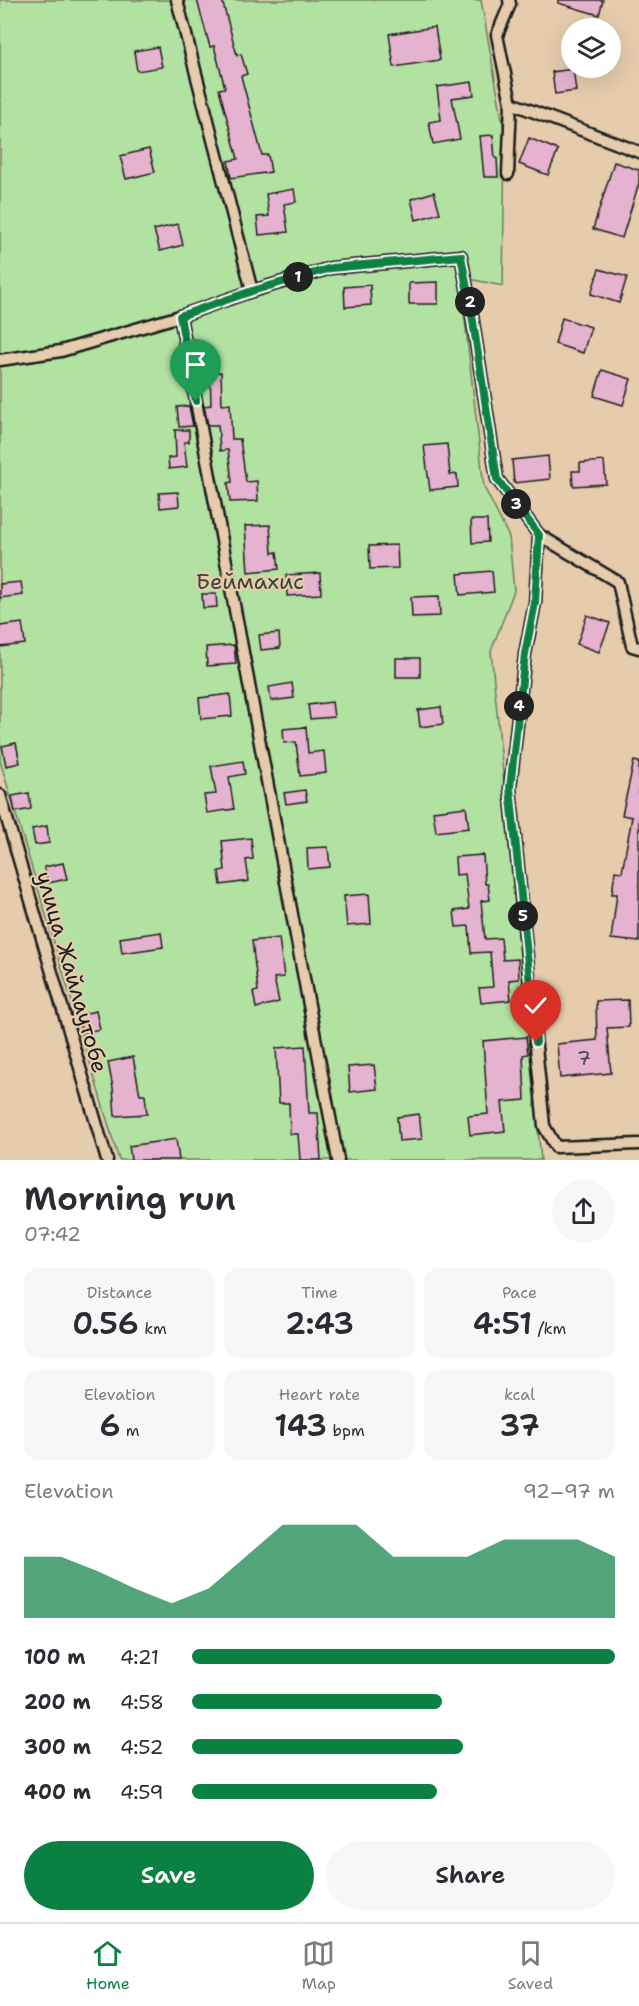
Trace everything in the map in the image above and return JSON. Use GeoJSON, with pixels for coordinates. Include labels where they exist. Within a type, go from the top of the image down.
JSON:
{"type":"FeatureCollection","features":[{"type":"Feature","properties":{"kind":"street"},"geometry":{"type":"LineString","coordinates":[[177,0],[252,291]]}},
{"type":"Feature","properties":{"kind":"street"},"geometry":{"type":"LineString","coordinates":[[508,174],[511,103],[497,35],[510,4],[509,0]]}},
{"type":"Feature","properties":{"kind":"street"},"geometry":{"type":"LineString","coordinates":[[511,103],[639,152]]}},
{"type":"Feature","properties":{"kind":"street"},"geometry":{"type":"LineString","coordinates":[[0,360],[61,351],[331,268],[461,256],[497,479],[539,535],[618,582],[632,646],[639,648]]}},
{"type":"Feature","properties":{"kind":"street"},"geometry":{"type":"LineString","coordinates":[[180,316],[338,1160]]}},
{"type":"Feature","properties":{"kind":"street"},"geometry":{"type":"LineString","coordinates":[[539,535],[535,603],[525,654],[510,788],[544,1126],[556,1147],[639,1144]]}},
{"type":"Feature","properties":{"kind":"street","name":"улица Жайлаутобе"},"geometry":{"type":"LineString","coordinates":[[0,795],[107,1160]]}},
{"type":"Feature","properties":{"kind":"green space","name":"Беймахис"},"geometry":{"type":"Polygon","coordinates":[[[0,0],[481,0],[505,135],[503,286],[460,277],[484,487],[509,537],[514,591],[491,651],[541,1160],[119,1160],[0,761],[0,0]]]}},
{"type":"Feature","properties":{"kind":"building"},"geometry":{"type":"Polygon","coordinates":[[[197,0],[222,0],[237,55],[241,54],[247,74],[241,76],[262,155],[268,155],[271,172],[231,178],[228,161],[238,159],[219,89],[225,88],[214,46],[210,47],[197,0]]]}},
{"type":"Feature","properties":{"kind":"building"},"geometry":{"type":"Polygon","coordinates":[[[558,0],[603,0],[599,15],[558,3],[558,0]]]}},
{"type":"Feature","properties":{"kind":"building"},"geometry":{"type":"Polygon","coordinates":[[[435,27],[440,60],[394,67],[389,34],[435,27]]]}},
{"type":"Feature","properties":{"kind":"building"},"geometry":{"type":"Polygon","coordinates":[[[158,47],[162,67],[137,71],[134,51],[158,47]]]}},
{"type":"Feature","properties":{"kind":"building"},"geometry":{"type":"Polygon","coordinates":[[[561,71],[561,78],[574,78],[576,91],[555,94],[552,72],[561,71]]]}},
{"type":"Feature","properties":{"kind":"building"},"geometry":{"type":"Polygon","coordinates":[[[472,82],[474,95],[452,98],[460,139],[433,144],[429,122],[441,120],[437,87],[472,82]]]}},
{"type":"Feature","properties":{"kind":"building"},"geometry":{"type":"Polygon","coordinates":[[[493,135],[498,177],[484,177],[480,136],[493,135]]]}},
{"type":"Feature","properties":{"kind":"building"},"geometry":{"type":"Polygon","coordinates":[[[529,138],[558,150],[548,175],[519,164],[529,138]]]}},
{"type":"Feature","properties":{"kind":"building"},"geometry":{"type":"Polygon","coordinates":[[[149,149],[155,172],[126,179],[120,156],[149,149]]]}},
{"type":"Feature","properties":{"kind":"building"},"geometry":{"type":"Polygon","coordinates":[[[614,162],[639,170],[639,183],[622,238],[593,229],[614,162]]]}},
{"type":"Feature","properties":{"kind":"building"},"geometry":{"type":"Polygon","coordinates":[[[294,189],[296,202],[284,204],[288,232],[259,235],[257,217],[269,216],[266,194],[294,189]]]}},
{"type":"Feature","properties":{"kind":"building"},"geometry":{"type":"Polygon","coordinates":[[[434,192],[440,213],[416,220],[411,199],[434,192]]]}},
{"type":"Feature","properties":{"kind":"building"},"geometry":{"type":"Polygon","coordinates":[[[178,224],[183,245],[160,251],[154,230],[178,224]]]}},
{"type":"Feature","properties":{"kind":"building"},"geometry":{"type":"Polygon","coordinates":[[[599,269],[627,277],[619,303],[591,294],[599,269]]]}},
{"type":"Feature","properties":{"kind":"building"},"geometry":{"type":"Polygon","coordinates":[[[438,282],[438,304],[409,304],[409,283],[438,282]]]}},
{"type":"Feature","properties":{"kind":"building"},"geometry":{"type":"Polygon","coordinates":[[[370,285],[371,305],[345,307],[344,287],[370,285]]]}},
{"type":"Feature","properties":{"kind":"building"},"geometry":{"type":"Polygon","coordinates":[[[562,318],[591,327],[583,353],[555,344],[562,318]]]}},
{"type":"Feature","properties":{"kind":"building"},"geometry":{"type":"Polygon","coordinates":[[[602,370],[631,379],[623,405],[594,396],[602,370]]]}},
{"type":"Feature","properties":{"kind":"building"},"geometry":{"type":"Polygon","coordinates":[[[221,372],[222,405],[230,404],[232,439],[240,439],[246,482],[257,481],[258,501],[230,502],[228,483],[232,482],[228,450],[220,451],[218,425],[208,425],[204,406],[211,405],[210,373],[221,372]]]}},
{"type":"Feature","properties":{"kind":"building"},"geometry":{"type":"Polygon","coordinates":[[[189,406],[193,426],[179,427],[177,407],[189,406]]]}},
{"type":"Feature","properties":{"kind":"building"},"geometry":{"type":"Polygon","coordinates":[[[175,430],[189,430],[189,442],[184,442],[187,467],[169,469],[168,458],[176,457],[175,430]]]}},
{"type":"Feature","properties":{"kind":"building"},"geometry":{"type":"Polygon","coordinates":[[[447,444],[450,475],[457,474],[458,487],[430,490],[424,446],[447,444]]]}},
{"type":"Feature","properties":{"kind":"building"},"geometry":{"type":"Polygon","coordinates":[[[548,456],[550,479],[514,483],[512,460],[548,456]]]}},
{"type":"Feature","properties":{"kind":"building"},"geometry":{"type":"Polygon","coordinates":[[[604,461],[606,484],[573,486],[572,471],[580,471],[580,463],[604,461]]]}},
{"type":"Feature","properties":{"kind":"building"},"geometry":{"type":"Polygon","coordinates":[[[178,492],[179,506],[160,508],[159,493],[178,492]]]}},
{"type":"Feature","properties":{"kind":"building"},"geometry":{"type":"Polygon","coordinates":[[[471,520],[487,520],[488,542],[472,543],[471,520]]]}},
{"type":"Feature","properties":{"kind":"building"},"geometry":{"type":"Polygon","coordinates":[[[270,525],[272,553],[277,552],[279,569],[248,572],[245,526],[270,525]]]}},
{"type":"Feature","properties":{"kind":"building"},"geometry":{"type":"Polygon","coordinates":[[[397,545],[398,568],[370,569],[369,546],[397,545]]]}},
{"type":"Feature","properties":{"kind":"building"},"geometry":{"type":"Polygon","coordinates":[[[492,571],[494,592],[460,595],[458,574],[492,571]]]}},
{"type":"Feature","properties":{"kind":"building"},"geometry":{"type":"Polygon","coordinates":[[[320,573],[321,594],[287,596],[286,575],[320,573]]]}},
{"type":"Feature","properties":{"kind":"building"},"geometry":{"type":"Polygon","coordinates":[[[21,582],[23,595],[0,598],[0,584],[21,582]]]}},
{"type":"Feature","properties":{"kind":"building"},"geometry":{"type":"Polygon","coordinates":[[[202,594],[216,594],[217,607],[203,608],[202,594]]]}},
{"type":"Feature","properties":{"kind":"building"},"geometry":{"type":"Polygon","coordinates":[[[439,596],[440,616],[412,617],[411,597],[439,596]]]}},
{"type":"Feature","properties":{"kind":"building"},"geometry":{"type":"Polygon","coordinates":[[[587,615],[610,623],[599,652],[577,644],[587,615]]]}},
{"type":"Feature","properties":{"kind":"building"},"geometry":{"type":"Polygon","coordinates":[[[22,623],[25,644],[0,647],[0,626],[22,623]]]}},
{"type":"Feature","properties":{"kind":"building"},"geometry":{"type":"Polygon","coordinates":[[[279,633],[280,648],[261,650],[259,635],[279,633]]]}},
{"type":"Feature","properties":{"kind":"building"},"geometry":{"type":"Polygon","coordinates":[[[234,645],[236,664],[207,666],[206,647],[234,645]]]}},
{"type":"Feature","properties":{"kind":"building"},"geometry":{"type":"Polygon","coordinates":[[[396,658],[420,658],[420,677],[396,677],[396,658]]]}},
{"type":"Feature","properties":{"kind":"building"},"geometry":{"type":"Polygon","coordinates":[[[292,683],[294,698],[271,701],[269,687],[292,683]]]}},
{"type":"Feature","properties":{"kind":"building"},"geometry":{"type":"Polygon","coordinates":[[[230,694],[232,716],[201,719],[199,698],[230,694]]]}},
{"type":"Feature","properties":{"kind":"building"},"geometry":{"type":"Polygon","coordinates":[[[332,702],[334,717],[310,719],[308,705],[332,702]]]}},
{"type":"Feature","properties":{"kind":"building"},"geometry":{"type":"Polygon","coordinates":[[[441,707],[443,724],[420,727],[418,710],[441,707]]]}},
{"type":"Feature","properties":{"kind":"building"},"geometry":{"type":"Polygon","coordinates":[[[306,727],[308,753],[324,751],[326,773],[300,776],[296,742],[284,743],[283,729],[306,727]]]}},
{"type":"Feature","properties":{"kind":"building"},"geometry":{"type":"Polygon","coordinates":[[[16,743],[20,763],[6,766],[2,746],[16,743]]]}},
{"type":"Feature","properties":{"kind":"building"},"geometry":{"type":"Polygon","coordinates":[[[243,761],[245,774],[229,777],[234,809],[207,813],[204,795],[216,794],[211,766],[243,761]]]}},
{"type":"Feature","properties":{"kind":"building"},"geometry":{"type":"Polygon","coordinates":[[[634,761],[639,762],[639,942],[611,939],[617,894],[612,894],[615,871],[622,872],[632,817],[622,815],[634,761]]]}},
{"type":"Feature","properties":{"kind":"building"},"geometry":{"type":"Polygon","coordinates":[[[305,790],[307,801],[286,804],[284,793],[305,790]]]}},
{"type":"Feature","properties":{"kind":"building"},"geometry":{"type":"Polygon","coordinates":[[[29,793],[31,809],[15,812],[12,796],[29,793]]]}},
{"type":"Feature","properties":{"kind":"building"},"geometry":{"type":"Polygon","coordinates":[[[466,807],[469,828],[436,832],[433,811],[466,807]]]}},
{"type":"Feature","properties":{"kind":"building"},"geometry":{"type":"Polygon","coordinates":[[[47,826],[49,843],[35,845],[32,829],[47,826]]]}},
{"type":"Feature","properties":{"kind":"building"},"geometry":{"type":"Polygon","coordinates":[[[251,838],[253,859],[246,860],[249,881],[221,885],[219,871],[225,870],[222,841],[251,838]]]}},
{"type":"Feature","properties":{"kind":"building"},"geometry":{"type":"Polygon","coordinates":[[[328,847],[330,867],[308,869],[307,848],[328,847]]]}},
{"type":"Feature","properties":{"kind":"building"},"geometry":{"type":"Polygon","coordinates":[[[483,855],[485,884],[488,884],[490,900],[481,901],[485,939],[501,938],[503,960],[518,959],[519,979],[509,980],[511,1000],[481,1003],[479,988],[493,987],[490,952],[471,953],[469,926],[456,927],[454,911],[469,909],[465,874],[456,875],[455,857],[483,855]]]}},
{"type":"Feature","properties":{"kind":"building"},"geometry":{"type":"Polygon","coordinates":[[[63,863],[67,879],[48,883],[44,867],[63,863]]]}},
{"type":"Feature","properties":{"kind":"building"},"geometry":{"type":"Polygon","coordinates":[[[369,894],[371,924],[347,926],[344,896],[369,894]]]}},
{"type":"Feature","properties":{"kind":"building"},"geometry":{"type":"Polygon","coordinates":[[[161,932],[163,947],[122,953],[120,938],[161,932]]]}},
{"type":"Feature","properties":{"kind":"building"},"geometry":{"type":"Polygon","coordinates":[[[279,938],[284,977],[274,978],[279,1002],[256,1008],[253,992],[258,991],[252,941],[279,938]]]}},
{"type":"Feature","properties":{"kind":"building"},"geometry":{"type":"Polygon","coordinates":[[[628,1000],[629,1027],[607,1028],[611,1073],[560,1078],[557,1044],[597,1040],[596,1001],[628,1000]]]}},
{"type":"Feature","properties":{"kind":"building"},"geometry":{"type":"Polygon","coordinates":[[[96,1011],[100,1029],[82,1033],[78,1015],[96,1011]]]}},
{"type":"Feature","properties":{"kind":"building"},"geometry":{"type":"Polygon","coordinates":[[[526,1037],[528,1054],[523,1055],[525,1100],[502,1102],[505,1131],[470,1135],[468,1116],[488,1114],[483,1041],[526,1037]]]}},
{"type":"Feature","properties":{"kind":"building"},"geometry":{"type":"Polygon","coordinates":[[[305,1046],[309,1113],[318,1113],[321,1160],[300,1160],[298,1134],[290,1134],[289,1103],[279,1103],[276,1048],[305,1046]]]}},
{"type":"Feature","properties":{"kind":"building"},"geometry":{"type":"Polygon","coordinates":[[[133,1057],[140,1095],[145,1095],[147,1114],[115,1116],[108,1062],[133,1057]]]}},
{"type":"Feature","properties":{"kind":"building"},"geometry":{"type":"Polygon","coordinates":[[[374,1065],[377,1089],[350,1092],[348,1067],[374,1065]]]}},
{"type":"Feature","properties":{"kind":"building"},"geometry":{"type":"Polygon","coordinates":[[[419,1114],[422,1139],[399,1141],[397,1117],[419,1114]]]}},
{"type":"Feature","properties":{"kind":"building"},"geometry":{"type":"Polygon","coordinates":[[[176,1139],[179,1160],[131,1160],[129,1146],[176,1139]]]}},
{"type":"Feature","properties":{"kind":"route"},"geometry":{"type":"LineString","coordinates":[[196,401],[180,316],[252,291],[331,268],[461,256],[497,479],[539,535],[535,603],[525,654],[510,788],[536,1042]]}}]}
